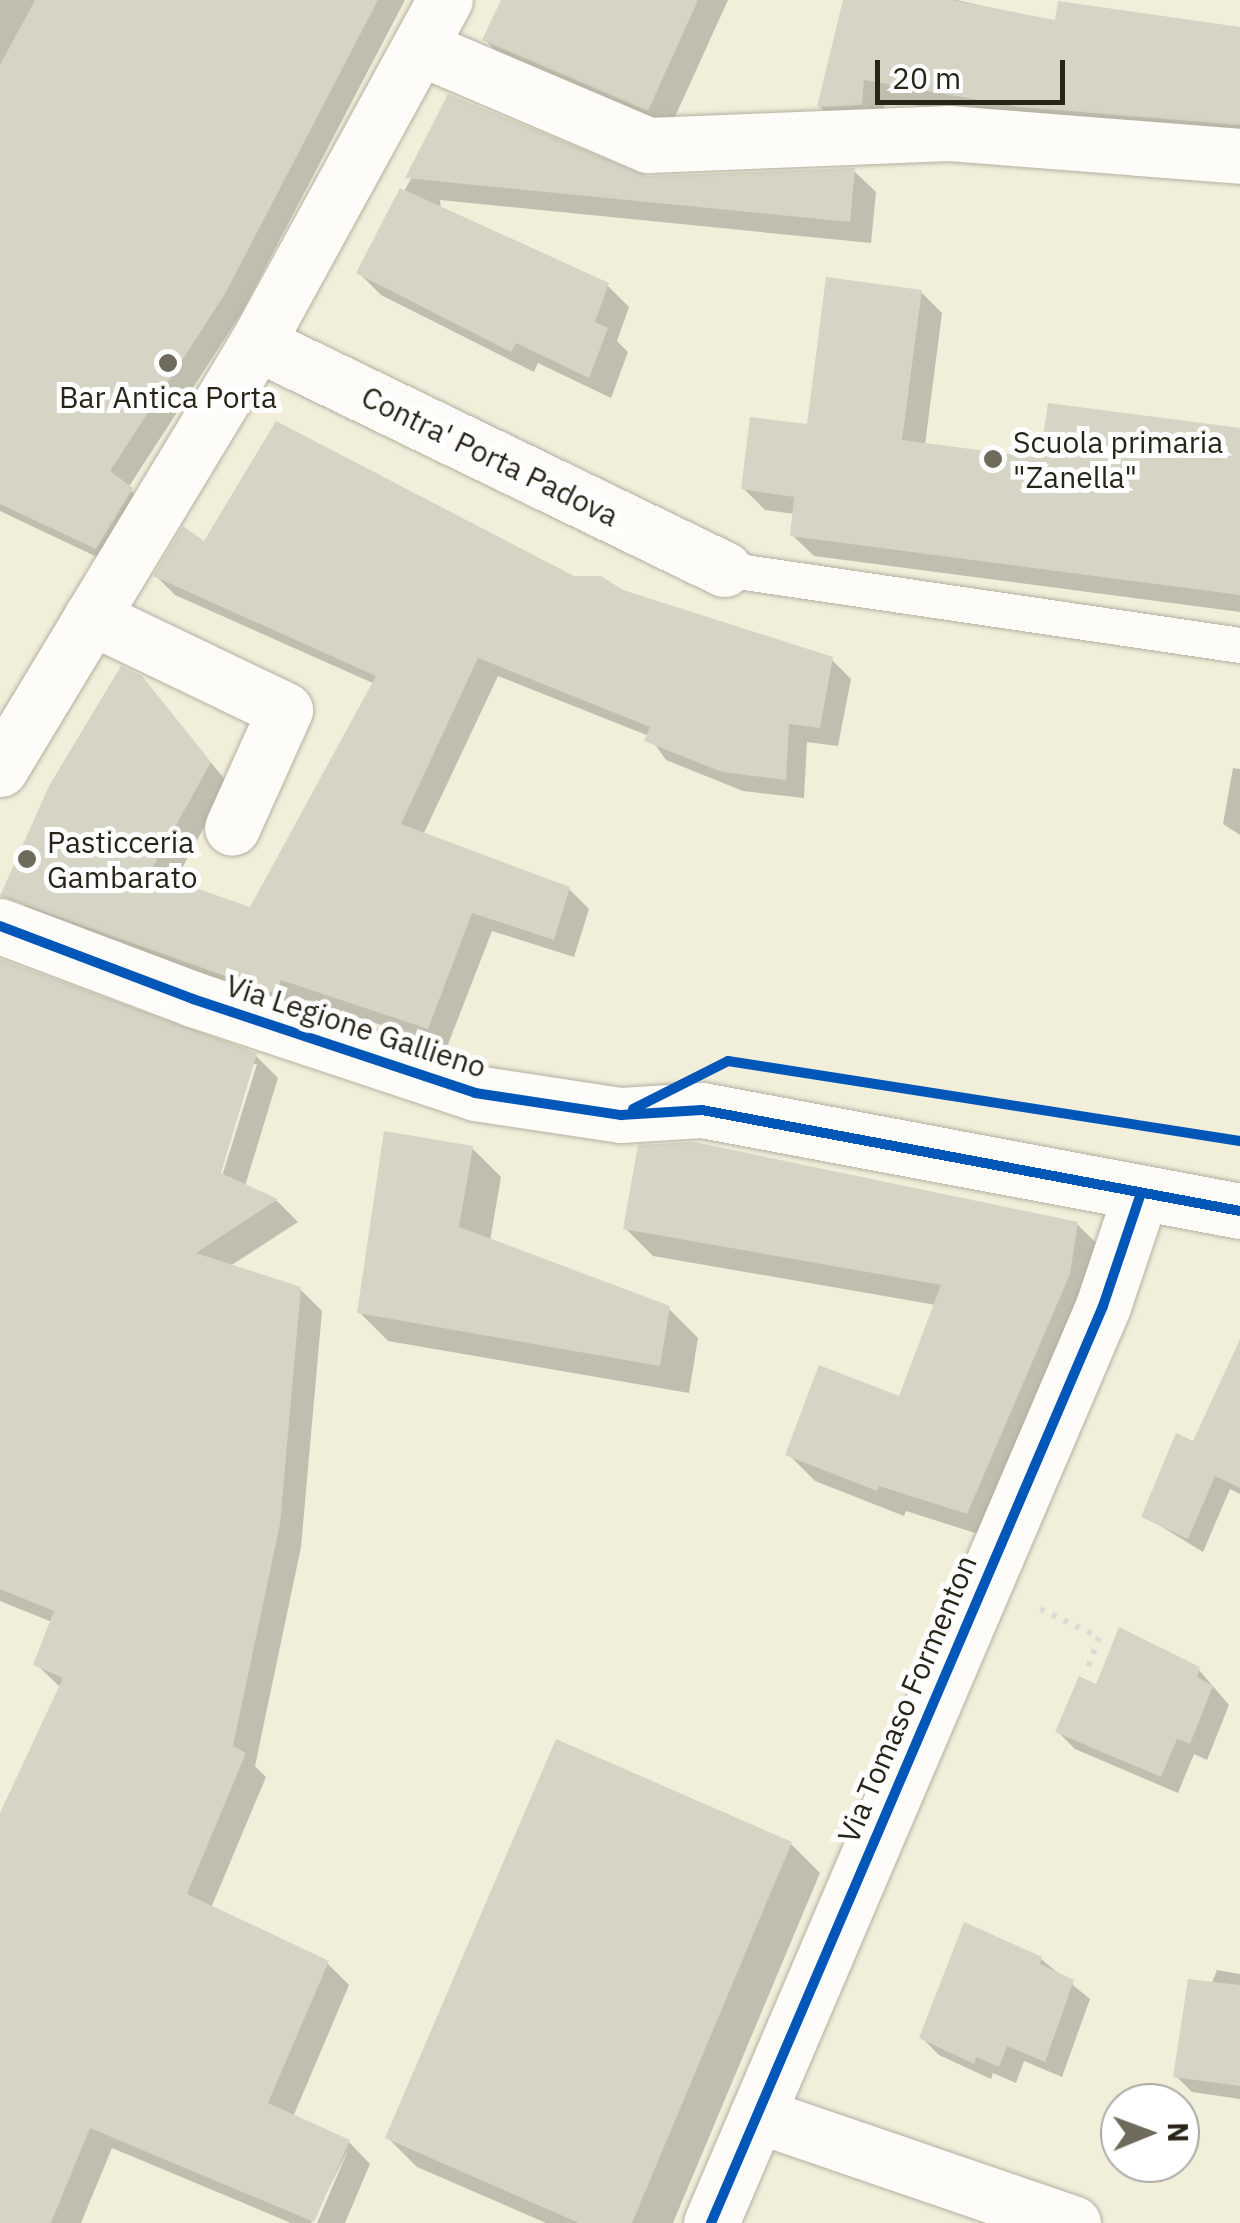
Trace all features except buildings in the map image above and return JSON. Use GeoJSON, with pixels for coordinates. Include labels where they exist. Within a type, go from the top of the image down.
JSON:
{"type":"FeatureCollection","features":[{"type":"Feature","properties":{"kind":"street"},"geometry":{"type":"LineString","coordinates":[[0,769],[257,343],[422,49],[445,0]]}},
{"type":"Feature","properties":{"kind":"street"},"geometry":{"type":"LineString","coordinates":[[422,49],[648,144],[949,133],[1240,156]]}},
{"type":"Feature","properties":{"kind":"street","name":"Contra' Porta Padova"},"geometry":{"type":"LineString","coordinates":[[257,343],[724,568]]}},
{"type":"Feature","properties":{"kind":"street"},"geometry":{"type":"LineString","coordinates":[[90,617],[285,710],[232,828]]}},
{"type":"Feature","properties":{"kind":"street","name":"Via Legione Gallieno"},"geometry":{"type":"LineString","coordinates":[[0,926],[192,1000],[475,1094],[621,1115],[702,1110],[1240,1211]]}},
{"type":"Feature","properties":{"kind":"street","name":"Via Tomaso Formenton"},"geometry":{"type":"LineString","coordinates":[[712,2223],[1103,1306],[1141,1192]]}},
{"type":"Feature","properties":{"kind":"street"},"geometry":{"type":"LineString","coordinates":[[757,2115],[1072,2223]]}},
{"type":"Feature","properties":{"kind":"lane"},"geometry":{"type":"LineString","coordinates":[[724,568],[1240,646]]}},
{"type":"Feature","properties":{"kind":"path"},"geometry":{"type":"LineString","coordinates":[[1086,1673],[1099,1637],[1090,1632]]}},
{"type":"Feature","properties":{"kind":"cycle path"},"geometry":{"type":"LineString","coordinates":[[0,926],[193,999],[475,1093],[621,1115],[702,1110],[1240,1211]]}},
{"type":"Feature","properties":{"kind":"cycle path"},"geometry":{"type":"LineString","coordinates":[[633,1109],[728,1061],[1240,1141]]}},
{"type":"Feature","properties":{"kind":"cycle path"},"geometry":{"type":"LineString","coordinates":[[711,2223],[1103,1306],[1141,1193]]}},
{"type":"Feature","properties":{"kind":"place","name":"Bar Antica Porta"},"geometry":{"type":"Point","coordinates":[168,363]}},
{"type":"Feature","properties":{"kind":"place","name":"Scuola primaria \"Zanella\""},"geometry":{"type":"Point","coordinates":[993,459]}},
{"type":"Feature","properties":{"kind":"place","name":"Pasticceria Gambarato"},"geometry":{"type":"Point","coordinates":[27,859]}}]}
